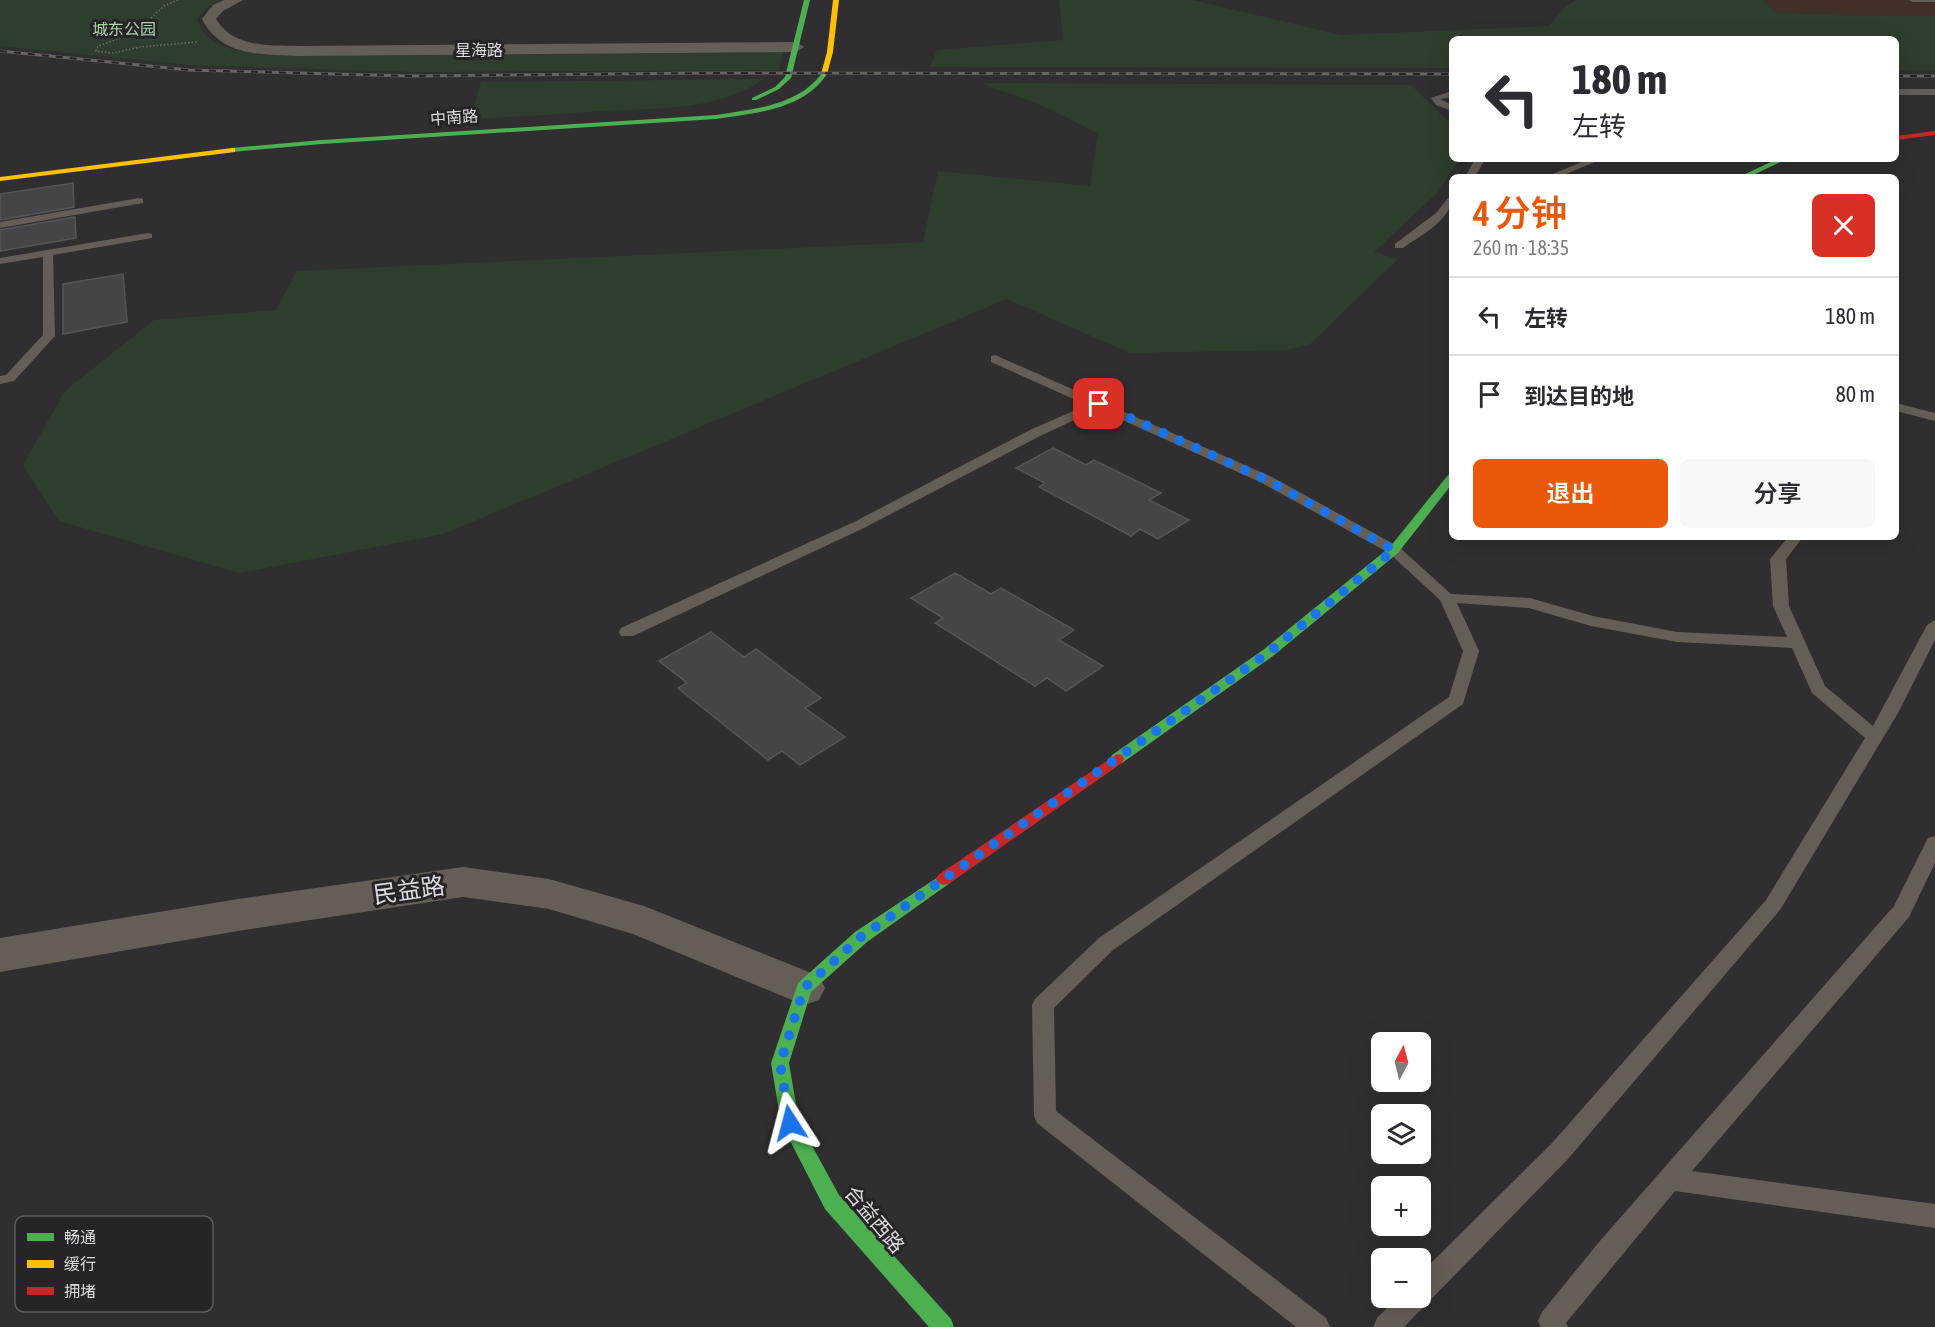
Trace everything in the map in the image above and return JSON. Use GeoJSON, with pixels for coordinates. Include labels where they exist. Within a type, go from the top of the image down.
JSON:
{"type":"FeatureCollection","features":[{"type":"Feature","properties":{"kind":"main road","name":"中南路"},"geometry":{"type":"LineString","coordinates":[[0,169],[178,146],[323,134],[640,115],[719,107],[762,96],[784,85],[788,78],[807,0]]}},
{"type":"Feature","properties":{"kind":"main road","name":"中南路"},"geometry":{"type":"LineString","coordinates":[[0,179],[179,155],[322,142],[683,120],[720,117],[759,109],[789,100],[811,90],[822,79],[836,0]]}},
{"type":"Feature","properties":{"kind":"main road"},"geometry":{"type":"LineString","coordinates":[[1899,138],[1935,133]]}},
{"type":"Feature","properties":{"kind":"main road"},"geometry":{"type":"LineString","coordinates":[[1750,174],[1776,162]]}},
{"type":"Feature","properties":{"kind":"main road"},"geometry":{"type":"LineString","coordinates":[[804,988],[861,937],[1268,653],[1394,550],[1449,481]]}},
{"type":"Feature","properties":{"kind":"main road","name":"合益西路"},"geometry":{"type":"LineString","coordinates":[[804,988],[780,1064],[790,1123],[832,1202],[943,1327]]}},
{"type":"Feature","properties":{"kind":"street"},"geometry":{"type":"LineString","coordinates":[[223,39],[213,28],[209,19],[218,8],[236,0]]}},
{"type":"Feature","properties":{"kind":"street","name":"星海路"},"geometry":{"type":"LineString","coordinates":[[223,39],[263,49],[298,51],[796,47]]}},
{"type":"Feature","properties":{"kind":"street","name":"民益路"},"geometry":{"type":"LineString","coordinates":[[0,955],[238,915],[463,882],[549,894],[644,922],[804,988]]}},
{"type":"Feature","properties":{"kind":"lane"},"geometry":{"type":"LineString","coordinates":[[1913,0],[1934,0]]}},
{"type":"Feature","properties":{"kind":"lane"},"geometry":{"type":"LineString","coordinates":[[1899,92],[1935,92]]}},
{"type":"Feature","properties":{"kind":"lane"},"geometry":{"type":"LineString","coordinates":[[1449,95],[1435,98],[1439,103],[1449,107]]}},
{"type":"Feature","properties":{"kind":"lane"},"geometry":{"type":"LineString","coordinates":[[1555,174],[1572,163]]}},
{"type":"Feature","properties":{"kind":"lane"},"geometry":{"type":"LineString","coordinates":[[0,225],[140,201]]}},
{"type":"Feature","properties":{"kind":"lane"},"geometry":{"type":"LineString","coordinates":[[1400,246],[1440,215],[1449,204]]}},
{"type":"Feature","properties":{"kind":"lane"},"geometry":{"type":"LineString","coordinates":[[0,261],[148,236]]}},
{"type":"Feature","properties":{"kind":"lane"},"geometry":{"type":"LineString","coordinates":[[0,380],[10,378],[49,336],[48,253]]}},
{"type":"Feature","properties":{"kind":"lane"},"geometry":{"type":"LineString","coordinates":[[995,358],[1267,480],[1394,550],[1447,598],[1471,651],[1457,700],[1106,944],[1043,1005],[1045,1116],[1317,1327]]}},
{"type":"Feature","properties":{"kind":"lane"},"geometry":{"type":"LineString","coordinates":[[627,632],[859,525],[1035,433],[1099,404]]}},
{"type":"Feature","properties":{"kind":"lane"},"geometry":{"type":"LineString","coordinates":[[1899,408],[1935,417]]}},
{"type":"Feature","properties":{"kind":"lane"},"geometry":{"type":"LineString","coordinates":[[1794,540],[1778,559],[1780,606],[1818,689],[1875,737]]}},
{"type":"Feature","properties":{"kind":"lane"},"geometry":{"type":"LineString","coordinates":[[1447,598],[1530,603],[1591,621],[1677,637],[1797,643]]}},
{"type":"Feature","properties":{"kind":"lane"},"geometry":{"type":"LineString","coordinates":[[1431,1281],[1560,1151],[1773,905],[1875,737],[1935,625]]}},
{"type":"Feature","properties":{"kind":"lane"},"geometry":{"type":"LineString","coordinates":[[1555,1327],[1551,1321],[1608,1251],[1902,911],[1935,843]]}},
{"type":"Feature","properties":{"kind":"lane"},"geometry":{"type":"LineString","coordinates":[[1670,1179],[1935,1216]]}},
{"type":"Feature","properties":{"kind":"lane"},"geometry":{"type":"LineString","coordinates":[[1386,1327],[1405,1308]]}},
{"type":"Feature","properties":{"kind":"path"},"geometry":{"type":"LineString","coordinates":[[178,0],[164,6],[135,33],[98,46],[96,51],[113,53],[140,47],[223,39]]}},
{"type":"Feature","properties":{"kind":"shaded area"},"geometry":{"type":"Polygon","coordinates":[[[1763,0],[1935,0],[1935,16],[1778,13],[1763,0]]]}},
{"type":"Feature","properties":{"kind":"green space","name":"城东公园"},"geometry":{"type":"Polygon","coordinates":[[[0,0],[220,0],[206,8],[197,19],[209,38],[228,48],[274,53],[784,48],[779,70],[416,72],[190,65],[0,46],[0,0]]]}},
{"type":"Feature","properties":{"kind":"green space"},"geometry":{"type":"Polygon","coordinates":[[[1059,0],[1192,0],[1341,35],[1549,26],[1565,7],[1576,0],[1763,0],[1778,13],[1935,16],[1935,70],[1899,70],[1899,36],[1449,36],[1449,68],[930,67],[937,50],[1063,40],[1059,0]]]}},
{"type":"Feature","properties":{"kind":"green space"},"geometry":{"type":"Polygon","coordinates":[[[764,79],[727,97],[687,106],[471,119],[481,82],[764,79]]]}},
{"type":"Feature","properties":{"kind":"green space"},"geometry":{"type":"Polygon","coordinates":[[[981,83],[1411,85],[1449,122],[1449,162],[1457,162],[1439,191],[1374,252],[1398,259],[1310,344],[1287,350],[1130,353],[1007,299],[443,534],[240,573],[59,521],[23,465],[65,391],[154,320],[276,310],[297,271],[923,242],[938,171],[1090,186],[1098,133],[1043,106],[981,83]]]}},
{"type":"Feature","properties":{"kind":"building"},"geometry":{"type":"Polygon","coordinates":[[[73,183],[74,207],[0,220],[0,194],[73,183]]]}},
{"type":"Feature","properties":{"kind":"building"},"geometry":{"type":"Polygon","coordinates":[[[75,217],[76,238],[0,251],[0,230],[75,217]]]}},
{"type":"Feature","properties":{"kind":"building"},"geometry":{"type":"Polygon","coordinates":[[[123,274],[127,322],[63,334],[63,284],[123,274]]]}},
{"type":"Feature","properties":{"kind":"building"},"geometry":{"type":"Polygon","coordinates":[[[1053,448],[1086,465],[1094,460],[1161,493],[1149,500],[1189,520],[1158,539],[1140,529],[1131,536],[1039,487],[1045,483],[1016,468],[1053,448]]]}},
{"type":"Feature","properties":{"kind":"building"},"geometry":{"type":"Polygon","coordinates":[[[955,573],[991,594],[1001,588],[1074,630],[1059,640],[1103,666],[1066,691],[1047,678],[1035,686],[935,623],[943,618],[911,598],[955,573]]]}},
{"type":"Feature","properties":{"kind":"building"},"geometry":{"type":"Polygon","coordinates":[[[711,632],[744,657],[756,649],[821,698],[805,708],[845,737],[800,765],[782,751],[768,760],[678,688],[687,683],[659,661],[711,632]]]}},
{"type":"Feature","properties":{"kind":"railway"},"geometry":{"type":"LineString","coordinates":[[0,51],[189,70],[407,76],[707,73],[1449,74]]}},
{"type":"Feature","properties":{"kind":"railway"},"geometry":{"type":"LineString","coordinates":[[1899,76],[1935,76]]}},
{"type":"Feature","properties":{"kind":"traffic: fast"},"geometry":{"type":"LineString","coordinates":[[754,99],[777,88],[788,78],[807,0]]}},
{"type":"Feature","properties":{"kind":"traffic: fast"},"geometry":{"type":"LineString","coordinates":[[232,150],[322,142],[716,117],[760,110],[792,100],[806,94],[817,85],[824,74]]}},
{"type":"Feature","properties":{"kind":"traffic: fast"},"geometry":{"type":"LineString","coordinates":[[1750,174],[1776,162]]}},
{"type":"Feature","properties":{"kind":"traffic: fast"},"geometry":{"type":"LineString","coordinates":[[1117,759],[1268,653],[1394,550],[1449,481]]}},
{"type":"Feature","properties":{"kind":"traffic: fast"},"geometry":{"type":"LineString","coordinates":[[943,1327],[832,1202],[790,1123],[780,1063],[804,988],[861,937],[944,879]]}},
{"type":"Feature","properties":{"kind":"traffic: slow"},"geometry":{"type":"LineString","coordinates":[[824,74],[830,52],[836,0]]}},
{"type":"Feature","properties":{"kind":"traffic: slow"},"geometry":{"type":"LineString","coordinates":[[0,179],[232,150]]}},
{"type":"Feature","properties":{"kind":"traffic: jam"},"geometry":{"type":"LineString","coordinates":[[1899,138],[1935,133]]}},
{"type":"Feature","properties":{"kind":"traffic: jam"},"geometry":{"type":"LineString","coordinates":[[944,879],[1117,759]]}},
{"type":"Feature","properties":{"kind":"route"},"geometry":{"type":"LineString","coordinates":[[790,1123],[780,1064],[804,988],[861,937],[1268,653],[1394,550],[1267,480],[1099,404]]}}]}
